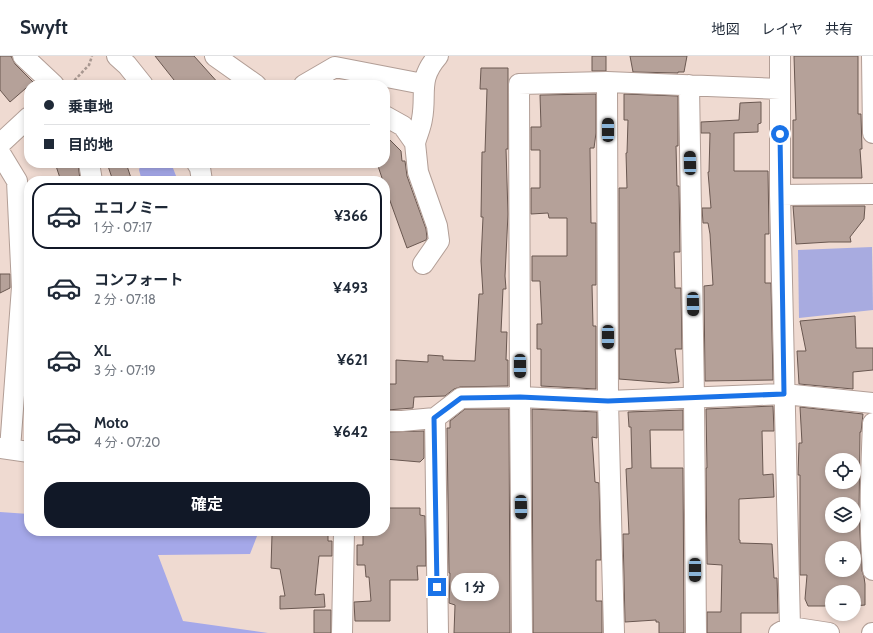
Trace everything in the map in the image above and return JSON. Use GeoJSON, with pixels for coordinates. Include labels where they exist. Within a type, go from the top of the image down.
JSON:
{"type":"FeatureCollection","features":[{"type":"Feature","properties":{"kind":"street"},"geometry":{"type":"LineString","coordinates":[[23,56],[49,80]]}},
{"type":"Feature","properties":{"kind":"street"},"geometry":{"type":"LineString","coordinates":[[117,56],[127,65],[139,80]]}},
{"type":"Feature","properties":{"kind":"street"},"geometry":{"type":"LineString","coordinates":[[423,264],[439,241],[437,226],[418,172],[415,143],[422,118],[423,84],[431,64],[438,56]]}},
{"type":"Feature","properties":{"kind":"street"},"geometry":{"type":"LineString","coordinates":[[780,56],[780,195],[784,394],[784,630],[829,633]]}},
{"type":"Feature","properties":{"kind":"street"},"geometry":{"type":"LineString","coordinates":[[872,56],[873,133]]}},
{"type":"Feature","properties":{"kind":"street"},"geometry":{"type":"LineString","coordinates":[[219,57],[249,80]]}},
{"type":"Feature","properties":{"kind":"street"},"geometry":{"type":"LineString","coordinates":[[313,80],[335,67],[423,84]]}},
{"type":"Feature","properties":{"kind":"street"},"geometry":{"type":"LineString","coordinates":[[522,633],[519,84],[607,82],[780,89]]}},
{"type":"Feature","properties":{"kind":"street"},"geometry":{"type":"LineString","coordinates":[[607,82],[608,401],[614,633]]}},
{"type":"Feature","properties":{"kind":"street"},"geometry":{"type":"LineString","coordinates":[[689,85],[696,633]]}},
{"type":"Feature","properties":{"kind":"street"},"geometry":{"type":"LineString","coordinates":[[390,119],[403,126],[415,143]]}},
{"type":"Feature","properties":{"kind":"street"},"geometry":{"type":"LineString","coordinates":[[0,144],[24,122]]}},
{"type":"Feature","properties":{"kind":"street"},"geometry":{"type":"LineString","coordinates":[[0,153],[17,181],[22,287],[13,450]]}},
{"type":"Feature","properties":{"kind":"street"},"geometry":{"type":"LineString","coordinates":[[780,195],[873,194]]}},
{"type":"Feature","properties":{"kind":"street"},"geometry":{"type":"LineString","coordinates":[[390,421],[402,422],[434,418],[461,398],[520,397],[608,401],[784,394],[873,403]]}},
{"type":"Feature","properties":{"kind":"street"},"geometry":{"type":"LineString","coordinates":[[434,418],[438,633]]}},
{"type":"Feature","properties":{"kind":"street"},"geometry":{"type":"LineString","coordinates":[[873,423],[873,559]]}},
{"type":"Feature","properties":{"kind":"street"},"geometry":{"type":"LineString","coordinates":[[342,633],[344,536]]}},
{"type":"Feature","properties":{"kind":"path"},"geometry":{"type":"LineString","coordinates":[[76,80],[89,65],[92,56]]}},
{"type":"Feature","properties":{"kind":"shaded area"},"geometry":{"type":"Polygon","coordinates":[[[140,168],[173,168],[176,176],[141,176],[140,168]]]}},
{"type":"Feature","properties":{"kind":"shaded area"},"geometry":{"type":"Polygon","coordinates":[[[872,247],[873,310],[799,318],[798,250],[872,247]]]}},
{"type":"Feature","properties":{"kind":"shaded area"},"geometry":{"type":"Polygon","coordinates":[[[0,512],[24,514],[24,536],[257,536],[250,554],[158,555],[183,621],[268,633],[0,633],[0,512]]]}},
{"type":"Feature","properties":{"kind":"building"},"geometry":{"type":"Polygon","coordinates":[[[0,56],[11,56],[15,64],[31,80],[24,80],[24,90],[10,102],[0,90],[0,56]]]}},
{"type":"Feature","properties":{"kind":"building"},"geometry":{"type":"Polygon","coordinates":[[[155,56],[194,56],[216,80],[174,80],[155,56]]]}},
{"type":"Feature","properties":{"kind":"building"},"geometry":{"type":"Polygon","coordinates":[[[592,56],[606,56],[606,71],[592,71],[592,56]]]}},
{"type":"Feature","properties":{"kind":"building"},"geometry":{"type":"Polygon","coordinates":[[[630,56],[687,56],[684,72],[678,73],[633,72],[630,56]]]}},
{"type":"Feature","properties":{"kind":"building"},"geometry":{"type":"Polygon","coordinates":[[[794,56],[858,56],[858,114],[861,114],[862,149],[860,149],[862,178],[793,178],[793,120],[796,120],[794,56]]]}},
{"type":"Feature","properties":{"kind":"building"},"geometry":{"type":"Polygon","coordinates":[[[481,68],[508,68],[508,149],[506,149],[508,214],[505,276],[506,289],[503,289],[501,332],[507,332],[506,360],[508,360],[508,386],[460,387],[454,389],[445,396],[414,397],[413,408],[390,410],[390,384],[396,384],[396,360],[428,362],[428,355],[443,356],[443,360],[475,361],[479,294],[483,294],[481,261],[483,217],[481,217],[482,152],[485,152],[487,89],[480,89],[481,68]]]}},
{"type":"Feature","properties":{"kind":"building"},"geometry":{"type":"Polygon","coordinates":[[[596,94],[596,133],[594,148],[590,148],[591,223],[596,223],[596,285],[592,285],[593,326],[596,326],[596,389],[541,386],[541,349],[537,349],[537,324],[542,324],[540,281],[532,281],[532,256],[567,256],[567,218],[549,218],[548,213],[531,214],[531,188],[540,188],[540,150],[531,150],[531,127],[541,127],[540,95],[596,94]]]}},
{"type":"Feature","properties":{"kind":"building"},"geometry":{"type":"Polygon","coordinates":[[[624,94],[678,96],[678,146],[676,146],[677,186],[679,186],[680,252],[674,252],[675,288],[681,288],[682,349],[675,349],[679,382],[669,383],[619,379],[619,188],[627,188],[626,153],[628,120],[624,120],[624,94]]]}},
{"type":"Feature","properties":{"kind":"building"},"geometry":{"type":"Polygon","coordinates":[[[761,102],[761,123],[758,124],[758,132],[734,133],[734,171],[768,171],[769,234],[765,234],[765,283],[771,283],[773,380],[705,381],[704,286],[713,285],[710,234],[708,223],[703,223],[702,208],[711,208],[708,172],[710,133],[701,133],[701,122],[739,120],[740,103],[761,102]]]}},
{"type":"Feature","properties":{"kind":"building"},"geometry":{"type":"Polygon","coordinates":[[[390,140],[401,151],[402,161],[405,161],[407,176],[426,229],[426,240],[407,248],[390,201],[390,176],[381,176],[379,168],[390,168],[390,140]]]}},
{"type":"Feature","properties":{"kind":"building"},"geometry":{"type":"Polygon","coordinates":[[[57,168],[79,168],[80,176],[59,176],[57,168]]]}},
{"type":"Feature","properties":{"kind":"building"},"geometry":{"type":"Polygon","coordinates":[[[109,168],[128,168],[130,176],[111,176],[109,168]]]}},
{"type":"Feature","properties":{"kind":"building"},"geometry":{"type":"Polygon","coordinates":[[[793,206],[865,206],[864,219],[850,237],[851,242],[796,244],[793,206]]]}},
{"type":"Feature","properties":{"kind":"building"},"geometry":{"type":"Polygon","coordinates":[[[0,274],[10,274],[10,288],[0,293],[0,274]]]}},
{"type":"Feature","properties":{"kind":"building"},"geometry":{"type":"Polygon","coordinates":[[[855,316],[856,348],[873,348],[873,370],[853,372],[853,389],[799,384],[797,351],[806,351],[800,321],[855,316]]]}},
{"type":"Feature","properties":{"kind":"building"},"geometry":{"type":"Polygon","coordinates":[[[773,406],[774,431],[762,431],[763,475],[773,474],[774,497],[739,499],[739,540],[740,543],[772,544],[774,578],[777,578],[778,613],[741,613],[741,633],[707,633],[707,612],[721,612],[722,565],[707,564],[706,409],[773,406]]]}},
{"type":"Feature","properties":{"kind":"building"},"geometry":{"type":"Polygon","coordinates":[[[800,407],[863,414],[860,432],[860,453],[825,453],[825,489],[859,489],[859,497],[825,497],[825,533],[860,533],[860,541],[825,541],[825,577],[861,577],[861,552],[862,571],[865,584],[865,605],[861,605],[861,585],[825,585],[825,606],[808,606],[805,599],[807,575],[800,575],[800,475],[798,475],[799,443],[802,443],[800,407]]]}},
{"type":"Feature","properties":{"kind":"building"},"geometry":{"type":"Polygon","coordinates":[[[465,409],[509,409],[510,633],[454,633],[455,605],[449,603],[450,573],[447,428],[450,428],[450,421],[465,409]]]}},
{"type":"Feature","properties":{"kind":"building"},"geometry":{"type":"Polygon","coordinates":[[[532,409],[597,412],[597,438],[592,437],[595,482],[599,483],[601,560],[596,560],[596,601],[602,601],[602,633],[533,633],[532,409]]]}},
{"type":"Feature","properties":{"kind":"building"},"geometry":{"type":"Polygon","coordinates":[[[683,410],[683,430],[650,430],[651,468],[683,468],[684,633],[659,633],[659,622],[656,622],[656,620],[625,622],[623,534],[629,534],[626,469],[632,468],[631,427],[629,427],[628,412],[683,410]]]}},
{"type":"Feature","properties":{"kind":"building"},"geometry":{"type":"Polygon","coordinates":[[[424,431],[424,458],[420,462],[390,459],[390,432],[424,431]]]}},
{"type":"Feature","properties":{"kind":"building"},"geometry":{"type":"Polygon","coordinates":[[[390,508],[420,508],[420,515],[425,516],[426,566],[417,566],[418,580],[390,580],[390,621],[355,621],[354,602],[371,601],[369,577],[366,577],[365,565],[357,565],[357,545],[363,545],[363,536],[390,536],[390,508]]]}},
{"type":"Feature","properties":{"kind":"building"},"geometry":{"type":"Polygon","coordinates":[[[272,536],[328,536],[328,541],[332,541],[332,556],[319,556],[315,595],[324,594],[325,607],[280,609],[280,596],[285,596],[280,569],[271,568],[272,536]]]}},
{"type":"Feature","properties":{"kind":"building"},"geometry":{"type":"Polygon","coordinates":[[[314,610],[331,610],[331,633],[314,633],[314,610]]]}},
{"type":"Feature","properties":{"kind":"route"},"geometry":{"type":"LineString","coordinates":[[437,587],[434,418],[461,398],[520,397],[608,401],[784,394],[780,134]]}}]}
